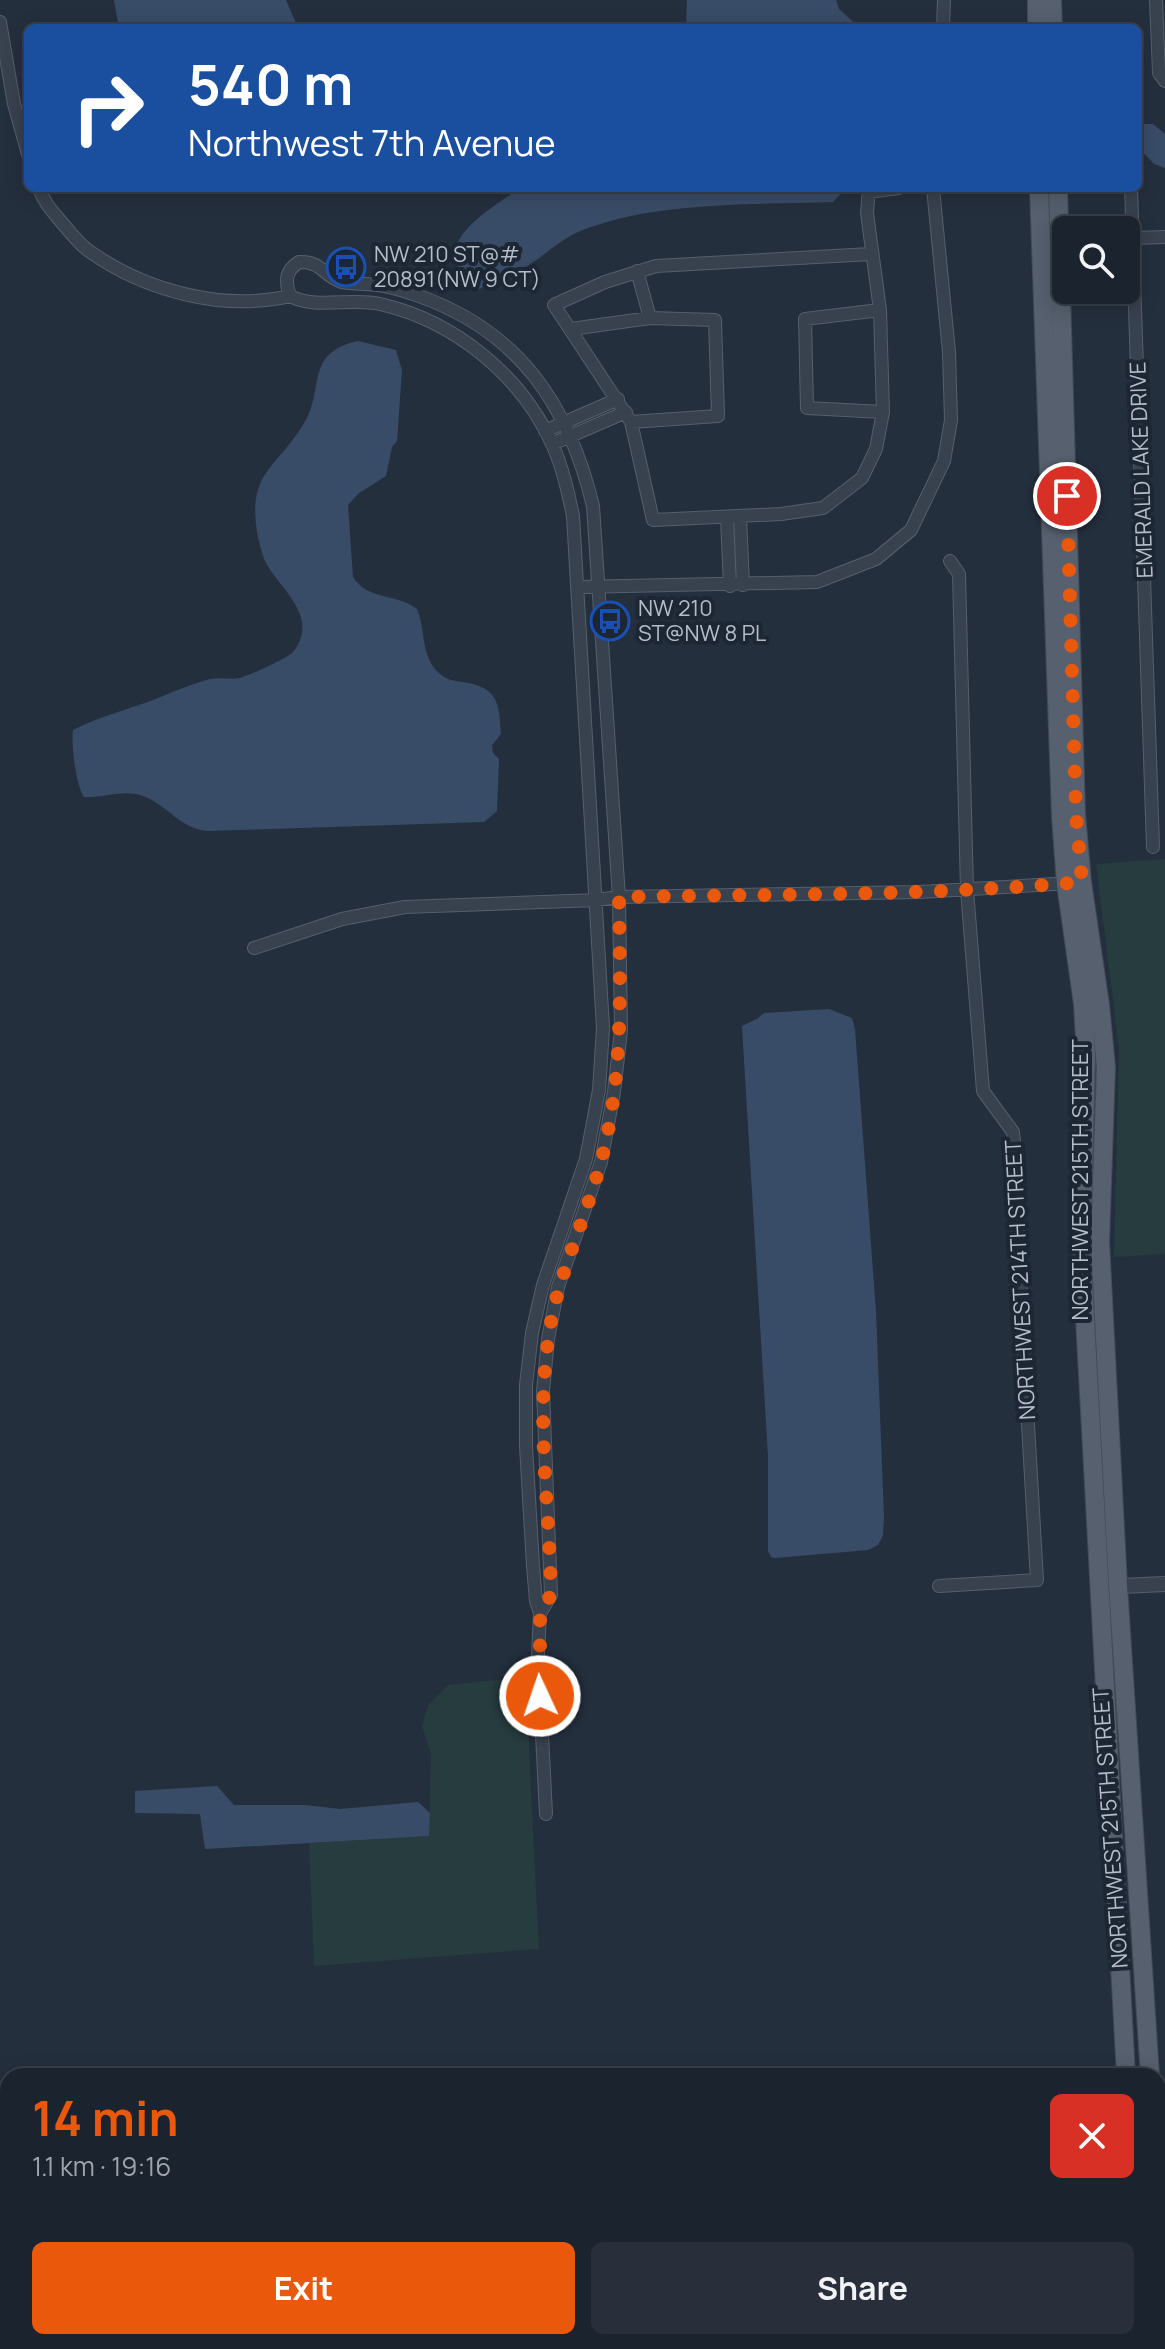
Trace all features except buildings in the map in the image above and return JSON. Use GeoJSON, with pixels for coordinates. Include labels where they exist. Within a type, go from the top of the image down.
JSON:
{"type":"FeatureCollection","features":[{"type":"Feature","properties":{"kind":"main road"},"geometry":{"type":"LineString","coordinates":[[1037,0],[1037,24]]}},
{"type":"Feature","properties":{"kind":"main road"},"geometry":{"type":"LineString","coordinates":[[1052,0],[1053,24]]}},
{"type":"Feature","properties":{"kind":"main road","name":"NORTHWEST 215TH STREET"},"geometry":{"type":"LineString","coordinates":[[1039,192],[1061,816],[1100,1005],[1106,1067],[1100,1242],[1119,1937],[1126,2068]]}},
{"type":"Feature","properties":{"kind":"main road","name":"NORTHWEST 215TH STREET"},"geometry":{"type":"LineString","coordinates":[[1058,192],[1076,814],[1074,883]]}},
{"type":"Feature","properties":{"kind":"main road","name":"NORTHWEST 215TH STREET"},"geometry":{"type":"LineString","coordinates":[[1109,1587],[1142,1936],[1150,2068]]}},
{"type":"Feature","properties":{"kind":"main road"},"geometry":{"type":"LineString","coordinates":[[1119,1937],[1142,1936]]}},
{"type":"Feature","properties":{"kind":"street"},"geometry":{"type":"LineString","coordinates":[[943,24],[944,0]]}},
{"type":"Feature","properties":{"kind":"street"},"geometry":{"type":"LineString","coordinates":[[1156,0],[1159,73],[1165,81]]}},
{"type":"Feature","properties":{"kind":"street"},"geometry":{"type":"LineString","coordinates":[[0,22],[24,142]]}},
{"type":"Feature","properties":{"kind":"street"},"geometry":{"type":"LineString","coordinates":[[40,192],[43,201],[86,249],[139,280],[213,300],[290,296]]}},
{"type":"Feature","properties":{"kind":"street"},"geometry":{"type":"LineString","coordinates":[[869,192],[867,213],[880,310],[883,412],[876,449],[862,478],[823,508],[734,517],[653,520],[629,417],[554,305],[605,282],[656,266],[871,254]]}},
{"type":"Feature","properties":{"kind":"street"},"geometry":{"type":"LineString","coordinates":[[578,587],[817,582],[876,559],[911,530],[944,461],[951,420],[949,352],[933,192]]}},
{"type":"Feature","properties":{"kind":"street","name":"EMERALD LAKE DRIVE"},"geometry":{"type":"LineString","coordinates":[[1131,192],[1133,216]]}},
{"type":"Feature","properties":{"kind":"street"},"geometry":{"type":"LineString","coordinates":[[1140,238],[1165,237]]}},
{"type":"Feature","properties":{"kind":"street"},"geometry":{"type":"LineString","coordinates":[[540,1613],[551,1595],[543,1391],[548,1339],[558,1287],[601,1162],[621,1031],[619,897],[593,506],[583,464],[571,435],[541,383],[490,334],[450,310],[420,297],[383,286],[340,281],[318,265],[309,261],[299,262],[287,274],[285,283],[290,296],[299,301],[379,304],[433,324],[467,342],[502,371],[522,392],[552,444],[564,473],[573,516],[603,1028],[599,1090],[586,1159],[543,1285],[532,1333],[526,1385],[533,1566],[540,1613],[538,1654],[546,1814]]}},
{"type":"Feature","properties":{"kind":"street"},"geometry":{"type":"LineString","coordinates":[[637,271],[650,318]]}},
{"type":"Feature","properties":{"kind":"street","name":"EMERALD LAKE DRIVE"},"geometry":{"type":"LineString","coordinates":[[1137,304],[1158,800],[1153,847]]}},
{"type":"Feature","properties":{"kind":"street"},"geometry":{"type":"LineString","coordinates":[[880,310],[805,319],[807,408],[883,412]]}},
{"type":"Feature","properties":{"kind":"street"},"geometry":{"type":"LineString","coordinates":[[552,444],[629,417],[718,416],[715,320],[650,318],[571,329]]}},
{"type":"Feature","properties":{"kind":"street"},"geometry":{"type":"LineString","coordinates":[[545,431],[618,399]]}},
{"type":"Feature","properties":{"kind":"street"},"geometry":{"type":"LineString","coordinates":[[734,517],[736,585]]}},
{"type":"Feature","properties":{"kind":"street","name":"NORTHWEST 214TH STREET"},"geometry":{"type":"LineString","coordinates":[[939,1586],[1037,1580],[1013,1132],[983,1091],[967,890],[959,574],[950,561]]}},
{"type":"Feature","properties":{"kind":"street"},"geometry":{"type":"LineString","coordinates":[[254,948],[342,919],[405,907],[619,897],[967,890],[1074,883]]}},
{"type":"Feature","properties":{"kind":"street"},"geometry":{"type":"LineString","coordinates":[[1109,1587],[1165,1584]]}},
{"type":"Feature","properties":{"kind":"green space"},"geometry":{"type":"Polygon","coordinates":[[[1165,859],[1165,1254],[1114,1257],[1119,1048],[1096,864],[1165,859]]]}},
{"type":"Feature","properties":{"kind":"green space"},"geometry":{"type":"Polygon","coordinates":[[[515,1678],[526,1690],[539,1949],[314,1966],[309,1843],[429,1836],[431,1753],[422,1726],[428,1705],[448,1685],[515,1678]]]}},
{"type":"Feature","properties":{"kind":"water"},"geometry":{"type":"Polygon","coordinates":[[[114,0],[286,0],[296,24],[118,24],[114,0]]]}},
{"type":"Feature","properties":{"kind":"water"},"geometry":{"type":"Polygon","coordinates":[[[687,0],[836,0],[839,9],[856,24],[686,24],[687,0]]]}},
{"type":"Feature","properties":{"kind":"water"},"geometry":{"type":"Polygon","coordinates":[[[1142,124],[1153,124],[1165,134],[1165,168],[1154,164],[1142,151],[1142,124]]]}},
{"type":"Feature","properties":{"kind":"water"},"geometry":{"type":"Polygon","coordinates":[[[515,192],[842,192],[833,202],[703,206],[607,222],[571,235],[509,275],[477,290],[469,288],[456,262],[457,244],[471,225],[515,192]]]}},
{"type":"Feature","properties":{"kind":"water"},"geometry":{"type":"Polygon","coordinates":[[[358,341],[396,350],[402,370],[397,441],[392,447],[386,476],[359,493],[348,505],[353,577],[367,590],[417,609],[426,651],[439,673],[455,681],[483,688],[494,698],[501,734],[492,745],[493,753],[499,759],[497,811],[484,822],[206,831],[189,826],[154,801],[138,794],[84,797],[75,765],[73,730],[203,681],[237,679],[294,651],[301,638],[300,614],[264,558],[255,516],[256,499],[266,474],[310,412],[322,364],[329,354],[358,341]]]}},
{"type":"Feature","properties":{"kind":"water"},"geometry":{"type":"Polygon","coordinates":[[[829,1009],[852,1018],[855,1029],[876,1312],[883,1535],[878,1545],[868,1550],[775,1558],[768,1551],[768,1456],[742,1026],[764,1013],[829,1009]]]}},
{"type":"Feature","properties":{"kind":"water"},"geometry":{"type":"Polygon","coordinates":[[[217,1786],[234,1805],[305,1805],[340,1809],[418,1802],[430,1813],[429,1836],[205,1849],[200,1814],[135,1813],[135,1791],[217,1786]]]}},
{"type":"Feature","properties":{"kind":"place","name":"NW 210 ST@# 20891(NW 9 CT)"},"geometry":{"type":"Point","coordinates":[346,267]}},
{"type":"Feature","properties":{"kind":"place","name":"NW 210 ST@NW 8 PL"},"geometry":{"type":"Point","coordinates":[610,621]}},
{"type":"Feature","properties":{"kind":"route"},"geometry":{"type":"LineString","coordinates":[[540,1696],[540,1613],[551,1595],[543,1435],[548,1339],[558,1287],[601,1162],[614,1092],[621,1031],[619,897],[920,892],[1082,882],[1076,814],[1067,496]]}}]}
